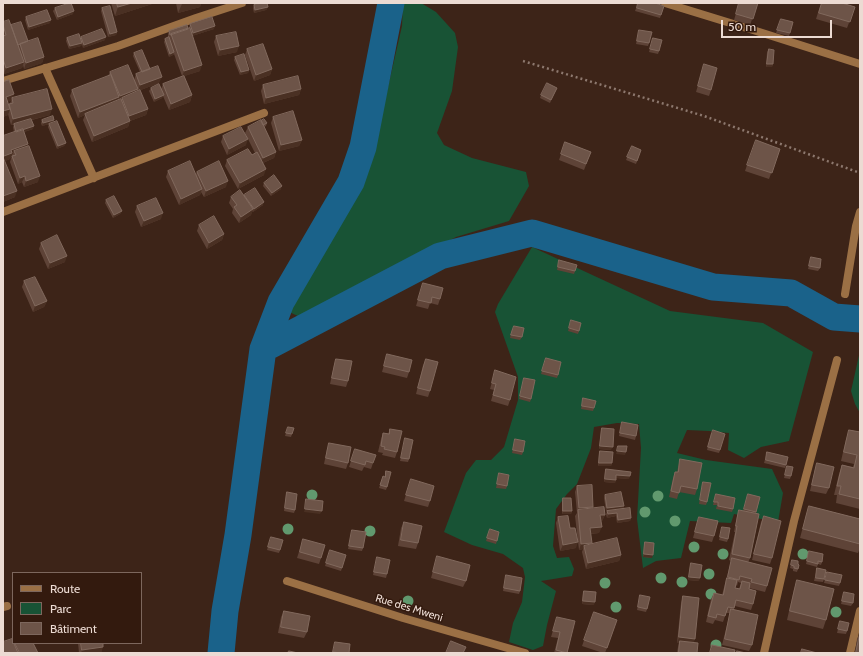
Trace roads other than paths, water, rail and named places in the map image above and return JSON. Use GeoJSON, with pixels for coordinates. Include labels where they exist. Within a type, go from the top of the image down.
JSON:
{"type":"FeatureCollection","features":[{"type":"Feature","properties":{"kind":"street"},"geometry":{"type":"LineString","coordinates":[[3,81],[118,46],[242,3]]}},
{"type":"Feature","properties":{"kind":"street"},"geometry":{"type":"LineString","coordinates":[[665,3],[860,64]]}},
{"type":"Feature","properties":{"kind":"street"},"geometry":{"type":"LineString","coordinates":[[46,68],[94,178]]}},
{"type":"Feature","properties":{"kind":"street"},"geometry":{"type":"LineString","coordinates":[[3,212],[264,113]]}},
{"type":"Feature","properties":{"kind":"street"},"geometry":{"type":"LineString","coordinates":[[845,294],[856,226],[860,212]]}},
{"type":"Feature","properties":{"kind":"street"},"geometry":{"type":"LineString","coordinates":[[764,653],[794,521],[837,360]]}},
{"type":"Feature","properties":{"kind":"street","name":"Rue des Mweni"},"geometry":{"type":"LineString","coordinates":[[288,581],[403,618],[512,651],[525,653]]}},
{"type":"Feature","properties":{"kind":"street"},"geometry":{"type":"LineString","coordinates":[[850,653],[860,611]]}},
{"type":"Feature","properties":{"kind":"waterway"},"geometry":{"type":"LineString","coordinates":[[221,653],[225,611],[238,535],[263,349],[281,302],[351,182],[363,147],[391,3]]}},
{"type":"Feature","properties":{"kind":"waterway"},"geometry":{"type":"LineString","coordinates":[[263,349],[440,256],[532,233],[713,287],[791,293],[834,317],[860,319]]}}]}
